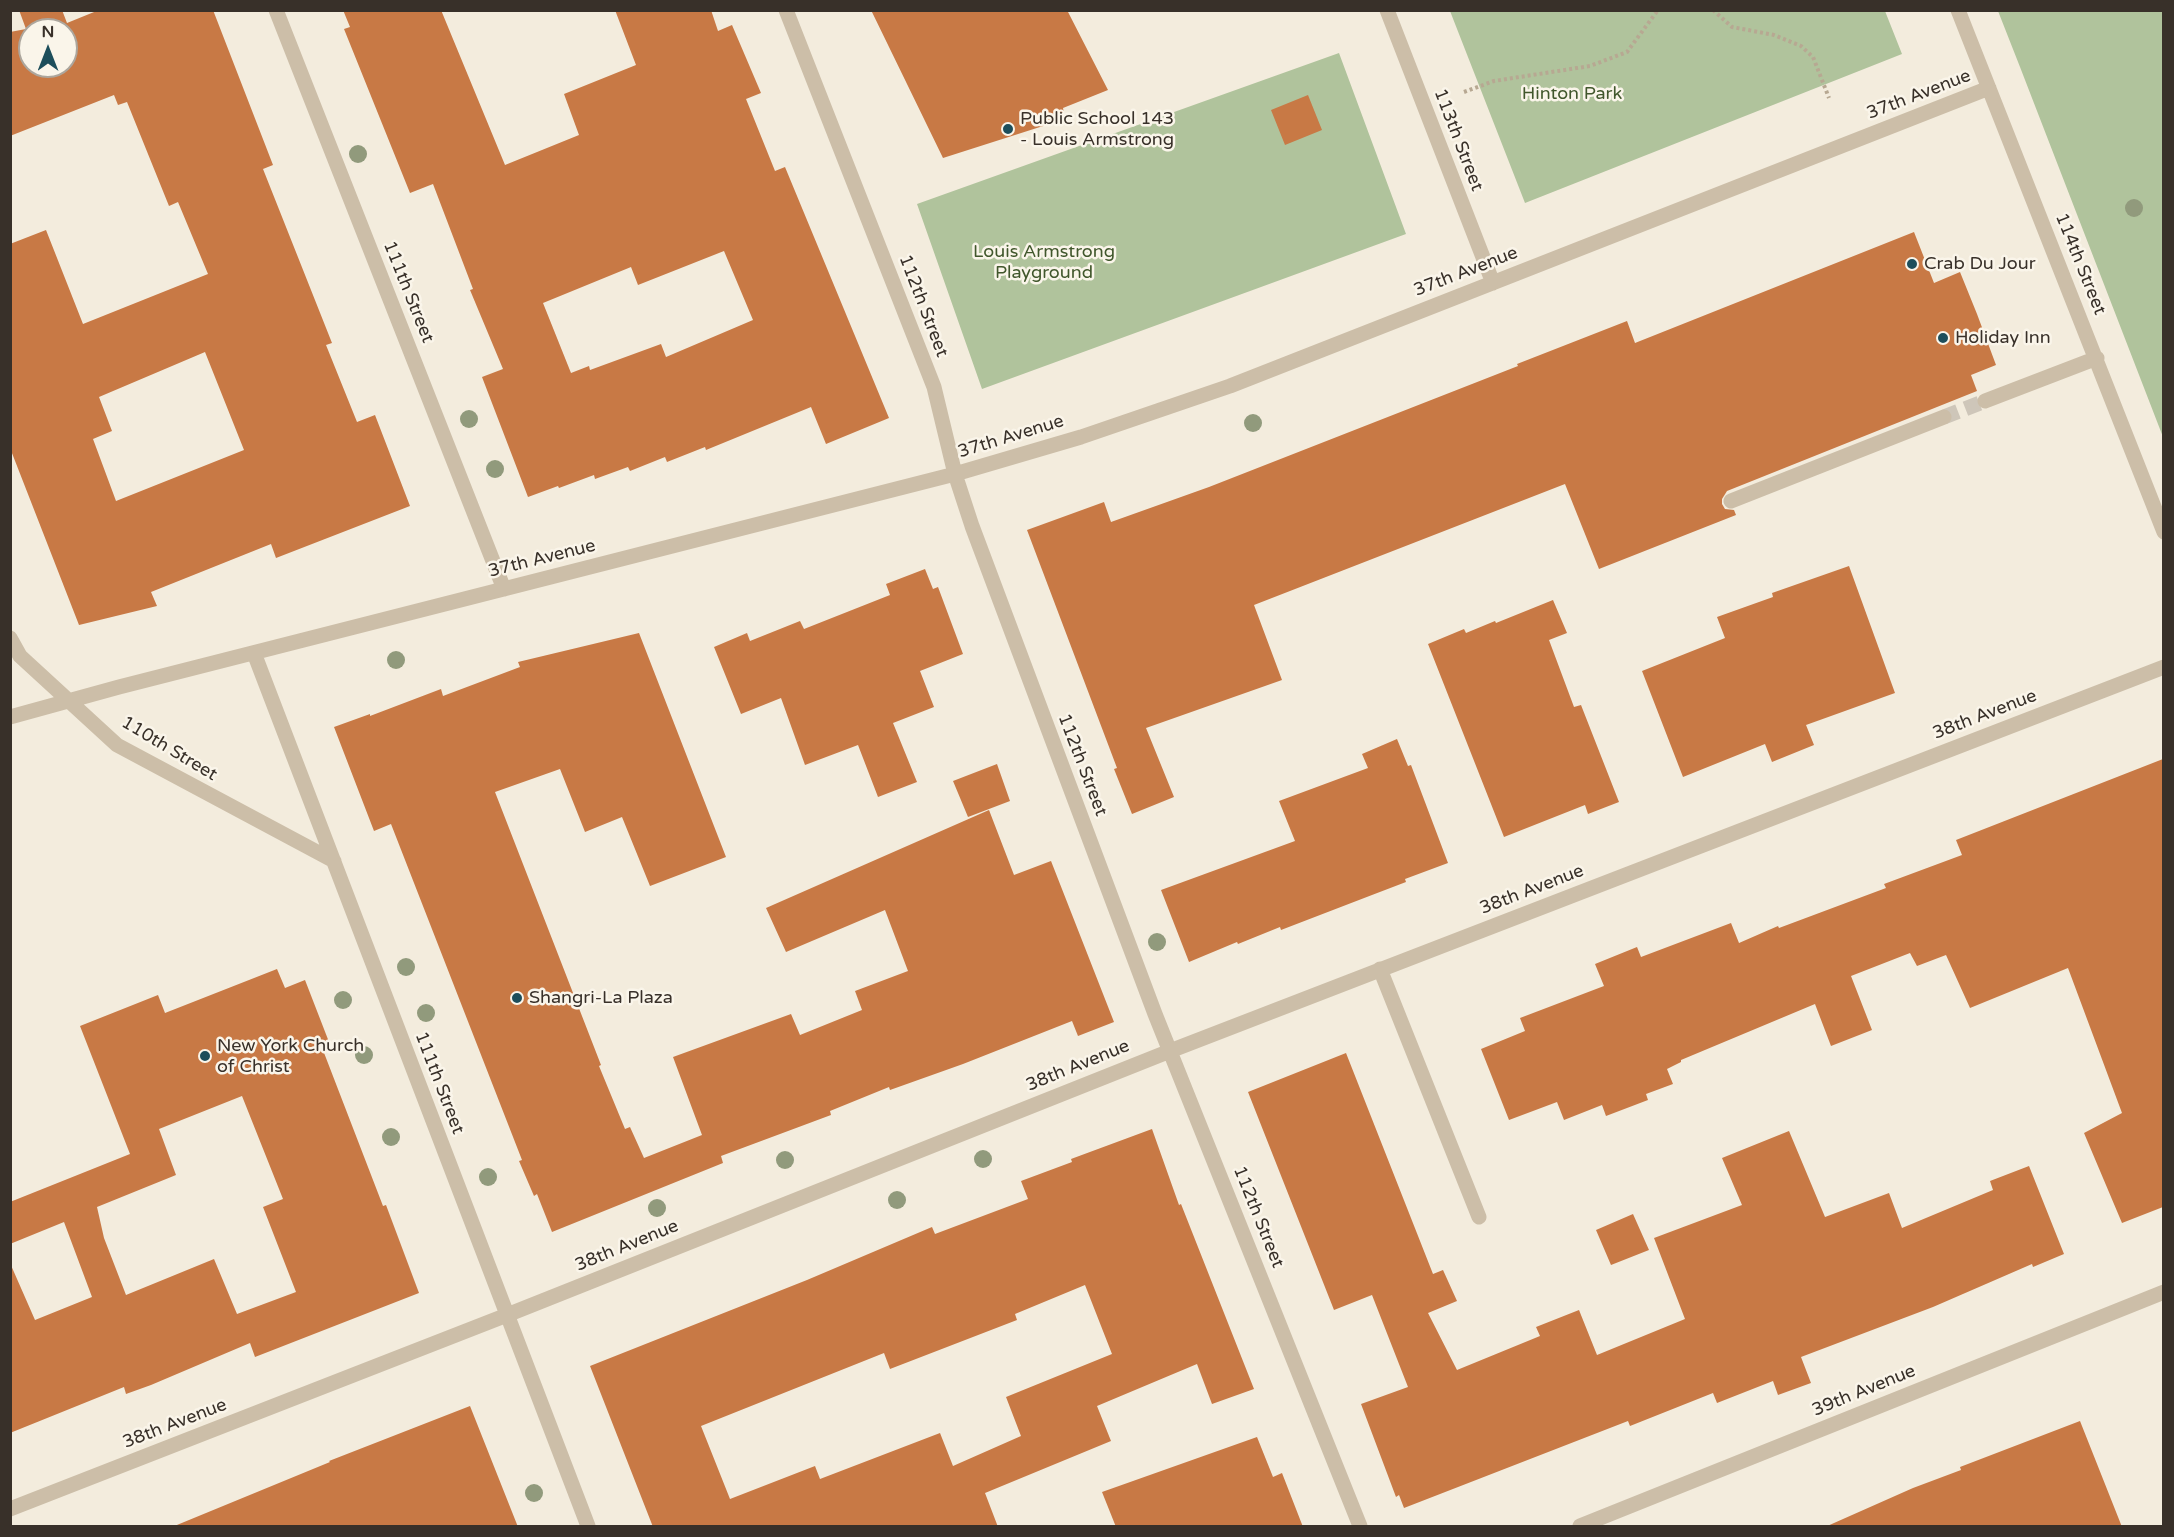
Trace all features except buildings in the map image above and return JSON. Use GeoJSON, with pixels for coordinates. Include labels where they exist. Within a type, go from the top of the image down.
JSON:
{"type":"FeatureCollection","features":[{"type":"Feature","properties":{"kind":"street","name":"111th Street"},"geometry":{"type":"LineString","coordinates":[[276,10],[504,589]]}},
{"type":"Feature","properties":{"kind":"street","name":"112th Street"},"geometry":{"type":"LineString","coordinates":[[786,10],[934,387],[955,474],[987,568],[1170,1051],[1360,1527]]}},
{"type":"Feature","properties":{"kind":"street","name":"113th Street"},"geometry":{"type":"LineString","coordinates":[[1386,10],[1493,283]]}},
{"type":"Feature","properties":{"kind":"street","name":"114th Street"},"geometry":{"type":"LineString","coordinates":[[1958,10],[2097,358],[2163,532]]}},
{"type":"Feature","properties":{"kind":"street","name":"37th Avenue"},"geometry":{"type":"LineString","coordinates":[[10,717],[955,474],[1160,411],[1230,386],[1989,88]]}},
{"type":"Feature","properties":{"kind":"street"},"geometry":{"type":"LineString","coordinates":[[1985,401],[2097,358]]}},
{"type":"Feature","properties":{"kind":"street"},"geometry":{"type":"LineString","coordinates":[[1731,501],[1944,417]]}},
{"type":"Feature","properties":{"kind":"street","name":"110th Street"},"geometry":{"type":"LineString","coordinates":[[10,638],[20,656],[117,745],[334,861]]}},
{"type":"Feature","properties":{"kind":"street","name":"111th Street"},"geometry":{"type":"LineString","coordinates":[[254,653],[588,1527]]}},
{"type":"Feature","properties":{"kind":"street","name":"38th Avenue"},"geometry":{"type":"LineString","coordinates":[[10,1509],[507,1315],[1170,1051],[2163,667]]}},
{"type":"Feature","properties":{"kind":"street"},"geometry":{"type":"LineString","coordinates":[[1380,969],[1479,1217]]}},
{"type":"Feature","properties":{"kind":"street","name":"39th Avenue"},"geometry":{"type":"LineString","coordinates":[[1580,1527],[2163,1292]]}},
{"type":"Feature","properties":{"kind":"path"},"geometry":{"type":"LineString","coordinates":[[1464,92],[1494,81],[1590,66],[1627,52],[1658,10]]}},
{"type":"Feature","properties":{"kind":"path"},"geometry":{"type":"LineString","coordinates":[[1713,10],[1732,27],[1774,35],[1801,46],[1812,57],[1829,98]]}},
{"type":"Feature","properties":{"kind":"green space","name":"Hinton Park"},"geometry":{"type":"Polygon","coordinates":[[[1450,11],[1885,11],[1902,54],[1525,203],[1450,11]]]}},
{"type":"Feature","properties":{"kind":"green space"},"geometry":{"type":"Polygon","coordinates":[[[1998,11],[2163,11],[2163,437],[2020,67],[1998,11]]]}},
{"type":"Feature","properties":{"kind":"green space","name":"Louis Armstrong Playground"},"geometry":{"type":"Polygon","coordinates":[[[1339,53],[1406,234],[982,389],[917,204],[1339,53]]]}},
{"type":"Feature","properties":{"kind":"tunnel"},"geometry":{"type":"LineString","coordinates":[[1944,417],[1985,401]]}},
{"type":"Feature","properties":{"kind":"place","name":"Public School 143 - Louis Armstrong"},"geometry":{"type":"Point","coordinates":[1008,129]}},
{"type":"Feature","properties":{"kind":"place","name":"Crab Du Jour"},"geometry":{"type":"Point","coordinates":[1912,264]}},
{"type":"Feature","properties":{"kind":"place","name":"Holiday Inn"},"geometry":{"type":"Point","coordinates":[1943,338]}},
{"type":"Feature","properties":{"kind":"place","name":"Shangri-La Plaza"},"geometry":{"type":"Point","coordinates":[517,998]}},
{"type":"Feature","properties":{"kind":"place","name":"New York Church of Christ"},"geometry":{"type":"Point","coordinates":[205,1056]}}]}
